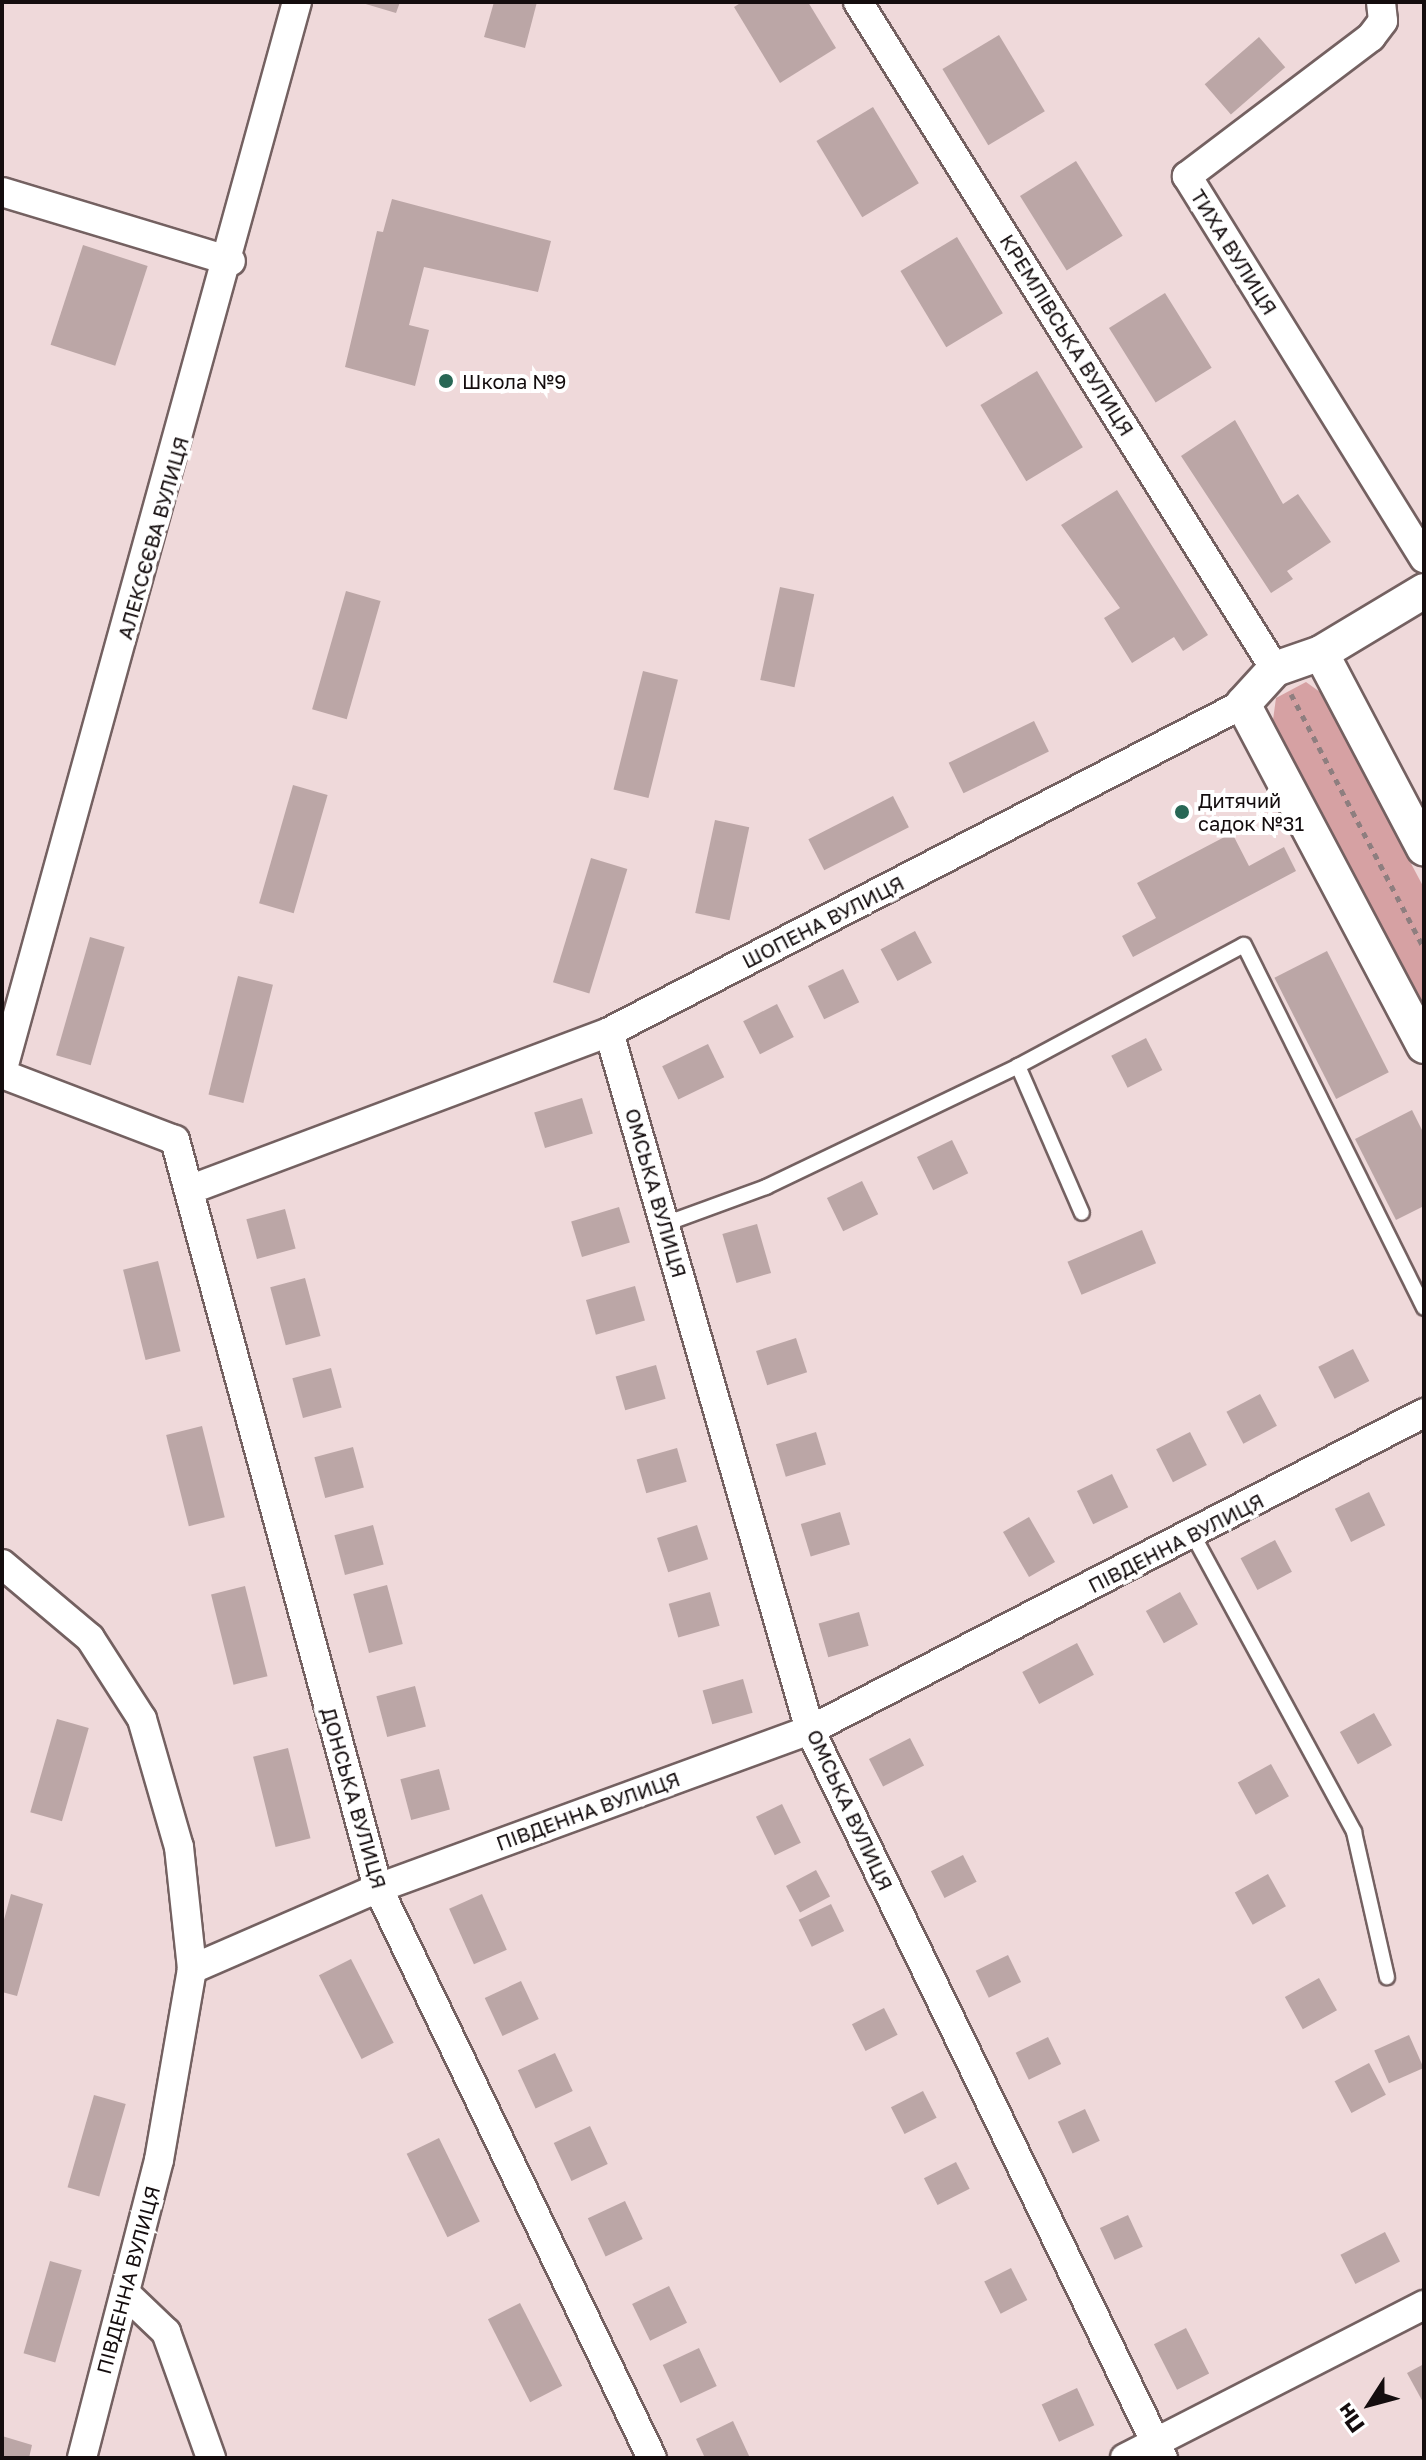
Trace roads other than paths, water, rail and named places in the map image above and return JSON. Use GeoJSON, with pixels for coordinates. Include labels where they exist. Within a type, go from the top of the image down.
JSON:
{"type":"FeatureCollection","features":[{"type":"Feature","properties":{"kind":"street","name":"АЛЕКСЄЄВА ВУЛИЦЯ"},"geometry":{"type":"LineString","coordinates":[[2,1073],[231,261],[297,2]]}},
{"type":"Feature","properties":{"kind":"street","name":"КРЕМЛІВСЬКА ВУЛИЦЯ"},"geometry":{"type":"LineString","coordinates":[[858,2],[1275,669]]}},
{"type":"Feature","properties":{"kind":"street","name":"ТИХА ВУЛИЦЯ"},"geometry":{"type":"LineString","coordinates":[[1381,2],[1383,21],[1371,37],[1187,176],[1424,558]]}},
{"type":"Feature","properties":{"kind":"street"},"geometry":{"type":"LineString","coordinates":[[2,192],[231,261]]}},
{"type":"Feature","properties":{"kind":"street","name":"ШОПЕНА ВУЛИЦЯ"},"geometry":{"type":"LineString","coordinates":[[189,1190],[609,1032],[1243,704],[1275,669],[1321,653],[1424,591]]}},
{"type":"Feature","properties":{"kind":"street"},"geometry":{"type":"LineString","coordinates":[[1321,653],[1424,848]]}},
{"type":"Feature","properties":{"kind":"street"},"geometry":{"type":"LineString","coordinates":[[1243,704],[1424,1046]]}},
{"type":"Feature","properties":{"kind":"street","name":"ОМСЬКА ВУЛИЦЯ"},"geometry":{"type":"LineString","coordinates":[[609,1032],[810,1730],[1159,2452]]}},
{"type":"Feature","properties":{"kind":"street","name":"ДОНСЬКА ВУЛИЦЯ"},"geometry":{"type":"LineString","coordinates":[[2,1073],[175,1140],[378,1888],[652,2458]]}},
{"type":"Feature","properties":{"kind":"street","name":"ПІВДЕННА ВУЛИЦЯ"},"geometry":{"type":"LineString","coordinates":[[82,2458],[159,2160],[192,1969],[378,1888],[810,1730],[1193,1535],[1424,1413]]}},
{"type":"Feature","properties":{"kind":"street"},"geometry":{"type":"LineString","coordinates":[[2,1564],[90,1638],[142,1719],[179,1847],[192,1969]]}},
{"type":"Feature","properties":{"kind":"street"},"geometry":{"type":"LineString","coordinates":[[125,2293],[166,2332],[211,2458]]}},
{"type":"Feature","properties":{"kind":"street"},"geometry":{"type":"LineString","coordinates":[[1125,2458],[1159,2452],[1424,2305]]}},
{"type":"Feature","properties":{"kind":"lane"},"geometry":{"type":"LineString","coordinates":[[665,1224],[766,1187],[1018,1066],[1244,945],[1424,1308]]}},
{"type":"Feature","properties":{"kind":"lane"},"geometry":{"type":"LineString","coordinates":[[1018,1066],[1082,1213]]}},
{"type":"Feature","properties":{"kind":"lane"},"geometry":{"type":"LineString","coordinates":[[1193,1535],[1354,1832],[1387,1977]]}},
{"type":"Feature","properties":{"kind":"place","name":"Школа №9"},"geometry":{"type":"Point","coordinates":[446,381]}},
{"type":"Feature","properties":{"kind":"place","name":"Дитячий садок №31"},"geometry":{"type":"Point","coordinates":[1182,812]}}]}
